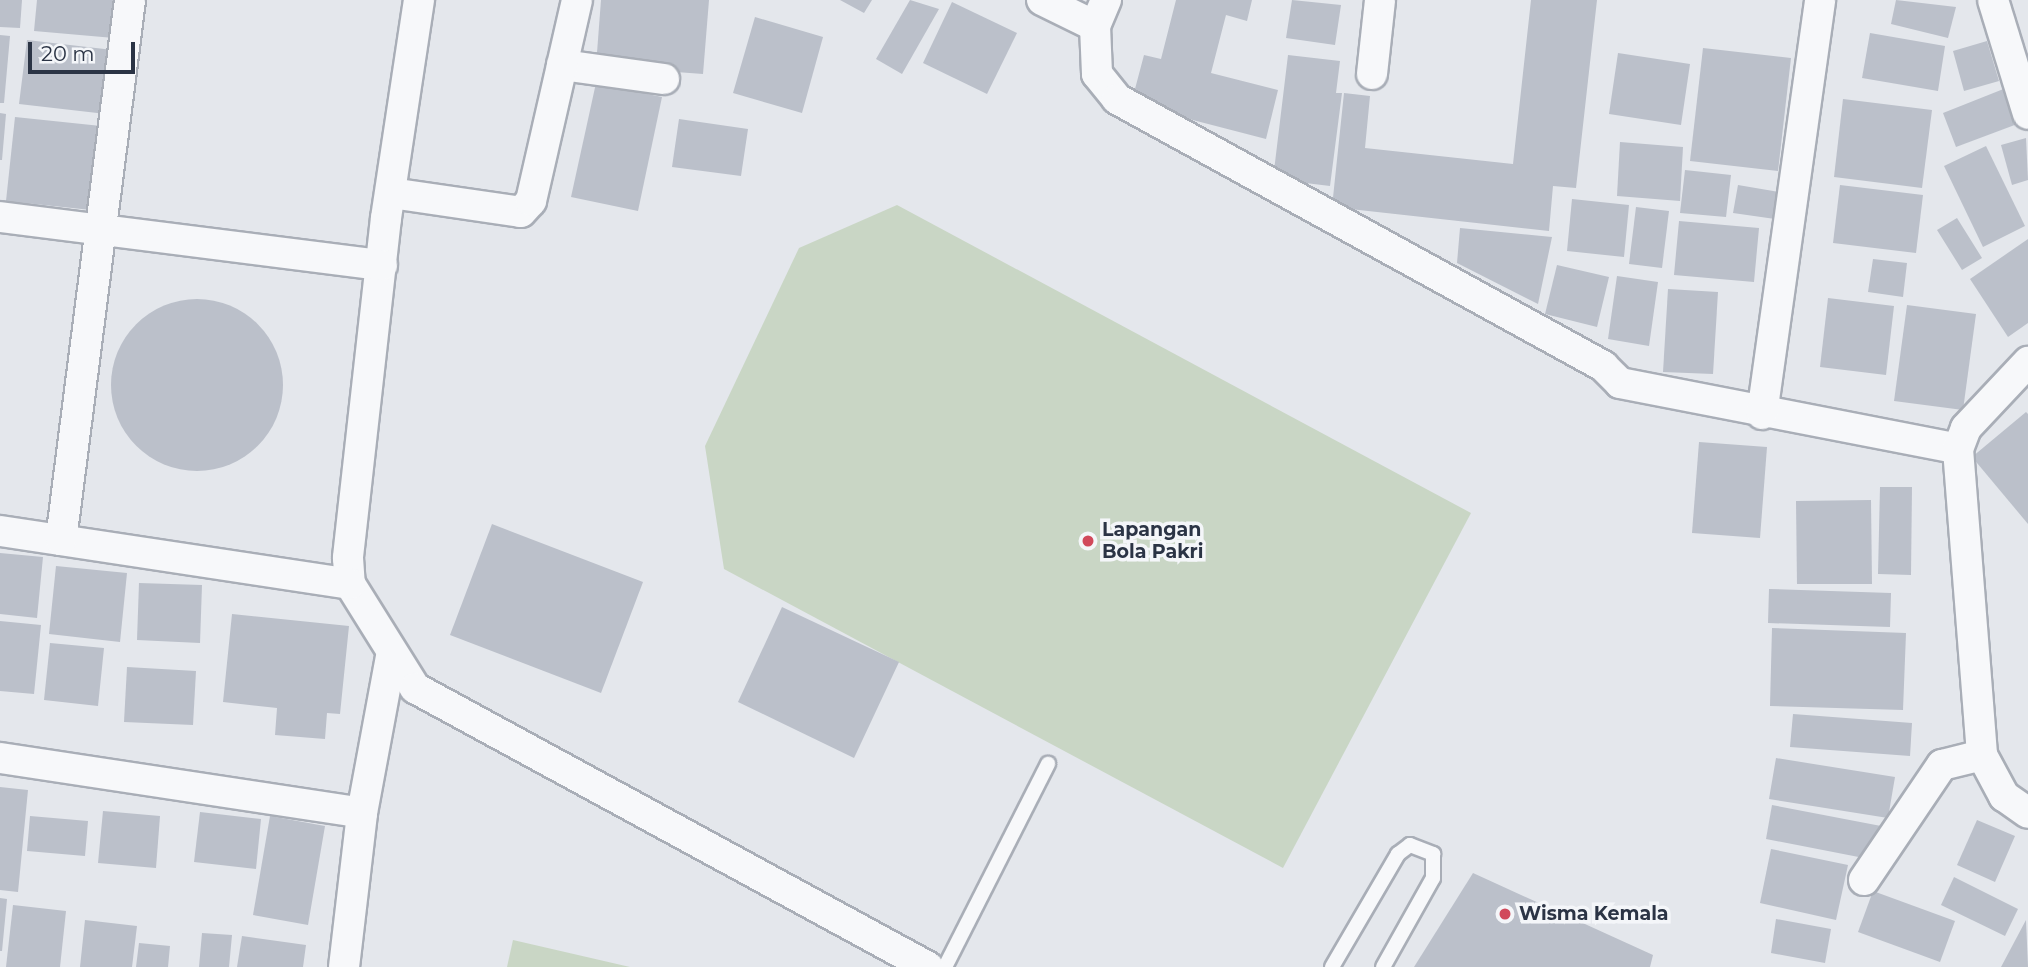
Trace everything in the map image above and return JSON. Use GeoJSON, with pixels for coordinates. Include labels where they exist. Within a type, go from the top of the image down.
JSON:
{"type":"FeatureCollection","features":[{"type":"Feature","properties":{"kind":"street"},"geometry":{"type":"LineString","coordinates":[[61,540],[130,0]]}},
{"type":"Feature","properties":{"kind":"street"},"geometry":{"type":"LineString","coordinates":[[419,0],[382,265],[348,558],[350,584],[391,656],[415,688],[447,710],[928,967]]}},
{"type":"Feature","properties":{"kind":"street"},"geometry":{"type":"LineString","coordinates":[[391,193],[521,212],[531,201],[577,0]]}},
{"type":"Feature","properties":{"kind":"street"},"geometry":{"type":"LineString","coordinates":[[1042,0],[1100,13],[1097,74],[1116,99],[1603,366],[1620,383],[1762,414],[1958,449]]}},
{"type":"Feature","properties":{"kind":"street"},"geometry":{"type":"LineString","coordinates":[[1372,74],[1380,0]]}},
{"type":"Feature","properties":{"kind":"street"},"geometry":{"type":"LineString","coordinates":[[1762,414],[1821,0]]}},
{"type":"Feature","properties":{"kind":"street"},"geometry":{"type":"LineString","coordinates":[[1993,0],[2028,114]]}},
{"type":"Feature","properties":{"kind":"street"},"geometry":{"type":"LineString","coordinates":[[562,65],[664,79]]}},
{"type":"Feature","properties":{"kind":"street"},"geometry":{"type":"LineString","coordinates":[[0,217],[382,265]]}},
{"type":"Feature","properties":{"kind":"street"},"geometry":{"type":"LineString","coordinates":[[2028,362],[1966,428],[1958,449],[1982,755],[2004,796],[2028,813]]}},
{"type":"Feature","properties":{"kind":"street"},"geometry":{"type":"LineString","coordinates":[[0,531],[350,584]]}},
{"type":"Feature","properties":{"kind":"street"},"geometry":{"type":"LineString","coordinates":[[344,967],[362,813],[391,656]]}},
{"type":"Feature","properties":{"kind":"street"},"geometry":{"type":"LineString","coordinates":[[1864,880],[1942,765],[1982,755]]}},
{"type":"Feature","properties":{"kind":"street"},"geometry":{"type":"LineString","coordinates":[[0,758],[362,813]]}},
{"type":"Feature","properties":{"kind":"lane"},"geometry":{"type":"LineString","coordinates":[[945,967],[1048,764]]}},
{"type":"Feature","properties":{"kind":"lane"},"geometry":{"type":"LineString","coordinates":[[1332,967],[1398,854],[1410,845],[1433,854],[1433,878],[1382,967]]}},
{"type":"Feature","properties":{"kind":"green space","name":"Lapangan Bola Pakri"},"geometry":{"type":"Polygon","coordinates":[[[897,205],[1471,513],[1283,868],[724,569],[705,446],[799,248],[897,205]]]}},
{"type":"Feature","properties":{"kind":"green space"},"geometry":{"type":"Polygon","coordinates":[[[513,940],[630,967],[507,967],[513,940]]]}},
{"type":"Feature","properties":{"kind":"building"},"geometry":{"type":"Polygon","coordinates":[[[0,0],[22,0],[20,28],[0,27],[0,0]]]}},
{"type":"Feature","properties":{"kind":"building"},"geometry":{"type":"Polygon","coordinates":[[[37,0],[117,0],[114,38],[34,31],[37,0]]]}},
{"type":"Feature","properties":{"kind":"building"},"geometry":{"type":"Polygon","coordinates":[[[601,0],[709,0],[703,74],[596,66],[601,0]]]}},
{"type":"Feature","properties":{"kind":"building"},"geometry":{"type":"Polygon","coordinates":[[[840,0],[872,0],[864,13],[840,0]]]}},
{"type":"Feature","properties":{"kind":"building"},"geometry":{"type":"Polygon","coordinates":[[[910,0],[939,9],[902,74],[876,59],[910,0]]]}},
{"type":"Feature","properties":{"kind":"building"},"geometry":{"type":"Polygon","coordinates":[[[1176,0],[1252,0],[1247,21],[1226,15],[1211,73],[1278,90],[1266,139],[1131,104],[1144,55],[1161,59],[1176,0]]]}},
{"type":"Feature","properties":{"kind":"building"},"geometry":{"type":"Polygon","coordinates":[[[1292,0],[1341,5],[1335,45],[1286,38],[1292,0]]]}},
{"type":"Feature","properties":{"kind":"building"},"geometry":{"type":"Polygon","coordinates":[[[1531,0],[1597,0],[1576,188],[1553,186],[1549,231],[1332,207],[1344,93],[1370,96],[1365,148],[1513,164],[1531,0]]]}},
{"type":"Feature","properties":{"kind":"building"},"geometry":{"type":"Polygon","coordinates":[[[1896,0],[1956,7],[1948,38],[1891,24],[1896,0]]]}},
{"type":"Feature","properties":{"kind":"building"},"geometry":{"type":"Polygon","coordinates":[[[952,2],[1017,33],[987,94],[923,63],[952,2]]]}},
{"type":"Feature","properties":{"kind":"building"},"geometry":{"type":"Polygon","coordinates":[[[755,17],[823,37],[802,113],[733,93],[755,17]]]}},
{"type":"Feature","properties":{"kind":"building"},"geometry":{"type":"Polygon","coordinates":[[[1870,33],[1945,46],[1938,91],[1862,78],[1870,33]]]}},
{"type":"Feature","properties":{"kind":"building"},"geometry":{"type":"Polygon","coordinates":[[[0,35],[10,36],[4,103],[0,103],[0,35]]]}},
{"type":"Feature","properties":{"kind":"building"},"geometry":{"type":"Polygon","coordinates":[[[27,40],[113,50],[106,114],[19,104],[27,40]]]}},
{"type":"Feature","properties":{"kind":"building"},"geometry":{"type":"Polygon","coordinates":[[[1987,41],[1999,81],[1964,91],[1953,51],[1987,41]]]}},
{"type":"Feature","properties":{"kind":"building"},"geometry":{"type":"Polygon","coordinates":[[[1703,48],[1791,58],[1778,171],[1690,161],[1703,48]]]}},
{"type":"Feature","properties":{"kind":"building"},"geometry":{"type":"Polygon","coordinates":[[[1618,53],[1690,64],[1681,125],[1609,114],[1618,53]]]}},
{"type":"Feature","properties":{"kind":"building"},"geometry":{"type":"Polygon","coordinates":[[[1288,55],[1340,61],[1336,93],[1342,93],[1330,186],[1273,179],[1288,55]]]}},
{"type":"Feature","properties":{"kind":"building"},"geometry":{"type":"Polygon","coordinates":[[[596,83],[662,97],[638,211],[571,197],[596,83]]]}},
{"type":"Feature","properties":{"kind":"building"},"geometry":{"type":"Polygon","coordinates":[[[2006,88],[2020,123],[1956,147],[1943,113],[2006,88]]]}},
{"type":"Feature","properties":{"kind":"building"},"geometry":{"type":"Polygon","coordinates":[[[1843,99],[1932,110],[1922,188],[1834,177],[1843,99]]]}},
{"type":"Feature","properties":{"kind":"building"},"geometry":{"type":"Polygon","coordinates":[[[0,113],[6,114],[2,160],[0,160],[0,113]]]}},
{"type":"Feature","properties":{"kind":"building"},"geometry":{"type":"Polygon","coordinates":[[[15,117],[101,126],[91,210],[6,201],[15,117]]]}},
{"type":"Feature","properties":{"kind":"building"},"geometry":{"type":"Polygon","coordinates":[[[679,119],[748,129],[741,176],[672,167],[679,119]]]}},
{"type":"Feature","properties":{"kind":"building"},"geometry":{"type":"Polygon","coordinates":[[[2026,138],[2028,180],[2012,185],[2001,145],[2026,138]]]}},
{"type":"Feature","properties":{"kind":"building"},"geometry":{"type":"Polygon","coordinates":[[[1620,142],[1683,147],[1680,201],[1617,196],[1620,142]]]}},
{"type":"Feature","properties":{"kind":"building"},"geometry":{"type":"Polygon","coordinates":[[[1986,146],[2025,226],[1983,247],[1944,166],[1986,146]]]}},
{"type":"Feature","properties":{"kind":"building"},"geometry":{"type":"Polygon","coordinates":[[[1685,170],[1731,175],[1726,217],[1680,213],[1685,170]]]}},
{"type":"Feature","properties":{"kind":"building"},"geometry":{"type":"Polygon","coordinates":[[[1738,185],[1779,192],[1775,219],[1733,213],[1738,185]]]}},
{"type":"Feature","properties":{"kind":"building"},"geometry":{"type":"Polygon","coordinates":[[[1840,185],[1923,195],[1916,253],[1833,243],[1840,185]]]}},
{"type":"Feature","properties":{"kind":"building"},"geometry":{"type":"Polygon","coordinates":[[[1572,199],[1629,205],[1624,257],[1567,251],[1572,199]]]}},
{"type":"Feature","properties":{"kind":"building"},"geometry":{"type":"Polygon","coordinates":[[[1636,207],[1669,211],[1662,268],[1629,264],[1636,207]]]}},
{"type":"Feature","properties":{"kind":"building"},"geometry":{"type":"Polygon","coordinates":[[[1957,218],[1982,258],[1962,270],[1937,230],[1957,218]]]}},
{"type":"Feature","properties":{"kind":"building"},"geometry":{"type":"Polygon","coordinates":[[[1679,221],[1759,228],[1754,282],[1674,275],[1679,221]]]}},
{"type":"Feature","properties":{"kind":"building"},"geometry":{"type":"Polygon","coordinates":[[[1460,228],[1552,237],[1538,304],[1457,263],[1460,228]]]}},
{"type":"Feature","properties":{"kind":"building"},"geometry":{"type":"Polygon","coordinates":[[[2028,239],[2028,323],[2008,337],[1970,279],[2028,239]]]}},
{"type":"Feature","properties":{"kind":"building"},"geometry":{"type":"Polygon","coordinates":[[[1873,259],[1907,263],[1903,297],[1868,292],[1873,259]]]}},
{"type":"Feature","properties":{"kind":"building"},"geometry":{"type":"Polygon","coordinates":[[[1557,265],[1609,277],[1597,327],[1545,314],[1557,265]]]}},
{"type":"Feature","properties":{"kind":"building"},"geometry":{"type":"Polygon","coordinates":[[[1617,276],[1658,282],[1649,346],[1608,339],[1617,276]]]}},
{"type":"Feature","properties":{"kind":"building"},"geometry":{"type":"Polygon","coordinates":[[[1668,289],[1718,292],[1713,374],[1663,372],[1668,289]]]}},
{"type":"Feature","properties":{"kind":"building"},"geometry":{"type":"Polygon","coordinates":[[[1828,298],[1894,306],[1886,375],[1820,367],[1828,298]]]}},
{"type":"Feature","properties":{"kind":"building"},"geometry":{"type":"Polygon","coordinates":[[[197,299],[230,305],[258,324],[277,352],[283,385],[277,418],[258,446],[230,465],[197,471],[164,465],[136,446],[117,418],[111,385],[117,352],[136,324],[164,305],[197,299]]]}},
{"type":"Feature","properties":{"kind":"building"},"geometry":{"type":"Polygon","coordinates":[[[1907,305],[1976,314],[1963,410],[1894,401],[1907,305]]]}},
{"type":"Feature","properties":{"kind":"building"},"geometry":{"type":"Polygon","coordinates":[[[2026,412],[2028,414],[2028,524],[1972,457],[2026,412]]]}},
{"type":"Feature","properties":{"kind":"building"},"geometry":{"type":"Polygon","coordinates":[[[1699,442],[1767,447],[1760,538],[1692,533],[1699,442]]]}},
{"type":"Feature","properties":{"kind":"building"},"geometry":{"type":"Polygon","coordinates":[[[1880,487],[1912,487],[1911,575],[1878,574],[1880,487]]]}},
{"type":"Feature","properties":{"kind":"building"},"geometry":{"type":"Polygon","coordinates":[[[1871,500],[1872,584],[1797,584],[1796,501],[1871,500]]]}},
{"type":"Feature","properties":{"kind":"building"},"geometry":{"type":"Polygon","coordinates":[[[492,524],[643,582],[601,693],[450,635],[492,524]]]}},
{"type":"Feature","properties":{"kind":"building"},"geometry":{"type":"Polygon","coordinates":[[[0,553],[43,557],[37,618],[0,614],[0,553]]]}},
{"type":"Feature","properties":{"kind":"building"},"geometry":{"type":"Polygon","coordinates":[[[56,566],[127,573],[120,642],[49,634],[56,566]]]}},
{"type":"Feature","properties":{"kind":"building"},"geometry":{"type":"Polygon","coordinates":[[[139,583],[202,585],[200,643],[137,640],[139,583]]]}},
{"type":"Feature","properties":{"kind":"building"},"geometry":{"type":"Polygon","coordinates":[[[1769,589],[1891,593],[1890,627],[1768,623],[1769,589]]]}},
{"type":"Feature","properties":{"kind":"building"},"geometry":{"type":"Polygon","coordinates":[[[782,607],[899,662],[854,758],[738,702],[782,607]]]}},
{"type":"Feature","properties":{"kind":"building"},"geometry":{"type":"Polygon","coordinates":[[[232,614],[349,626],[340,714],[327,713],[325,739],[275,735],[277,708],[223,702],[232,614]]]}},
{"type":"Feature","properties":{"kind":"building"},"geometry":{"type":"Polygon","coordinates":[[[0,621],[41,625],[34,694],[0,691],[0,621]]]}},
{"type":"Feature","properties":{"kind":"building"},"geometry":{"type":"Polygon","coordinates":[[[1772,628],[1906,633],[1903,710],[1770,706],[1772,628]]]}},
{"type":"Feature","properties":{"kind":"building"},"geometry":{"type":"Polygon","coordinates":[[[50,643],[104,648],[98,706],[44,700],[50,643]]]}},
{"type":"Feature","properties":{"kind":"building"},"geometry":{"type":"Polygon","coordinates":[[[127,667],[196,671],[193,725],[124,722],[127,667]]]}},
{"type":"Feature","properties":{"kind":"building"},"geometry":{"type":"Polygon","coordinates":[[[1793,714],[1912,723],[1910,756],[1790,747],[1793,714]]]}},
{"type":"Feature","properties":{"kind":"building"},"geometry":{"type":"Polygon","coordinates":[[[1776,758],[1895,777],[1888,818],[1769,799],[1776,758]]]}},
{"type":"Feature","properties":{"kind":"building"},"geometry":{"type":"Polygon","coordinates":[[[0,787],[28,790],[18,892],[0,890],[0,787]]]}},
{"type":"Feature","properties":{"kind":"building"},"geometry":{"type":"Polygon","coordinates":[[[1772,805],[1881,826],[1874,860],[1766,839],[1772,805]]]}},
{"type":"Feature","properties":{"kind":"building"},"geometry":{"type":"Polygon","coordinates":[[[103,811],[160,816],[156,868],[98,863],[103,811]]]}},
{"type":"Feature","properties":{"kind":"building"},"geometry":{"type":"Polygon","coordinates":[[[200,812],[261,819],[256,869],[194,862],[200,812]]]}},
{"type":"Feature","properties":{"kind":"building"},"geometry":{"type":"Polygon","coordinates":[[[30,816],[88,821],[85,856],[27,851],[30,816]]]}},
{"type":"Feature","properties":{"kind":"building"},"geometry":{"type":"Polygon","coordinates":[[[270,816],[325,826],[308,925],[253,915],[270,816]]]}},
{"type":"Feature","properties":{"kind":"building"},"geometry":{"type":"Polygon","coordinates":[[[1977,820],[2015,836],[1995,882],[1957,865],[1977,820]]]}},
{"type":"Feature","properties":{"kind":"building"},"geometry":{"type":"Polygon","coordinates":[[[1771,849],[1848,865],[1836,920],[1760,903],[1771,849]]]}},
{"type":"Feature","properties":{"kind":"building","name":"Wisma Kemala"},"geometry":{"type":"Polygon","coordinates":[[[1473,873],[1653,955],[1650,967],[1414,967],[1473,873]]]}},
{"type":"Feature","properties":{"kind":"building"},"geometry":{"type":"Polygon","coordinates":[[[1954,877],[2018,909],[2005,936],[1941,905],[1954,877]]]}},
{"type":"Feature","properties":{"kind":"building"},"geometry":{"type":"Polygon","coordinates":[[[1873,891],[1955,921],[1940,962],[1858,932],[1873,891]]]}},
{"type":"Feature","properties":{"kind":"building"},"geometry":{"type":"Polygon","coordinates":[[[0,898],[7,899],[2,951],[0,951],[0,898]]]}},
{"type":"Feature","properties":{"kind":"building"},"geometry":{"type":"Polygon","coordinates":[[[13,905],[66,911],[60,967],[6,967],[13,905]]]}},
{"type":"Feature","properties":{"kind":"building"},"geometry":{"type":"Polygon","coordinates":[[[1776,919],[1831,929],[1825,963],[1771,953],[1776,919]]]}},
{"type":"Feature","properties":{"kind":"building"},"geometry":{"type":"Polygon","coordinates":[[[85,920],[137,926],[132,967],[80,967],[85,920]]]}},
{"type":"Feature","properties":{"kind":"building"},"geometry":{"type":"Polygon","coordinates":[[[2026,920],[2028,967],[2001,967],[2026,920]]]}},
{"type":"Feature","properties":{"kind":"building"},"geometry":{"type":"Polygon","coordinates":[[[202,933],[232,935],[229,967],[199,967],[202,933]]]}},
{"type":"Feature","properties":{"kind":"building"},"geometry":{"type":"Polygon","coordinates":[[[242,936],[306,945],[303,967],[237,967],[242,936]]]}},
{"type":"Feature","properties":{"kind":"building"},"geometry":{"type":"Polygon","coordinates":[[[139,943],[170,946],[168,967],[136,967],[139,943]]]}},
{"type":"Feature","properties":{"kind":"place","name":"Lapangan Bola Pakri"},"geometry":{"type":"Point","coordinates":[1088,541]}},
{"type":"Feature","properties":{"kind":"place","name":"Wisma Kemala"},"geometry":{"type":"Point","coordinates":[1505,914]}}]}
